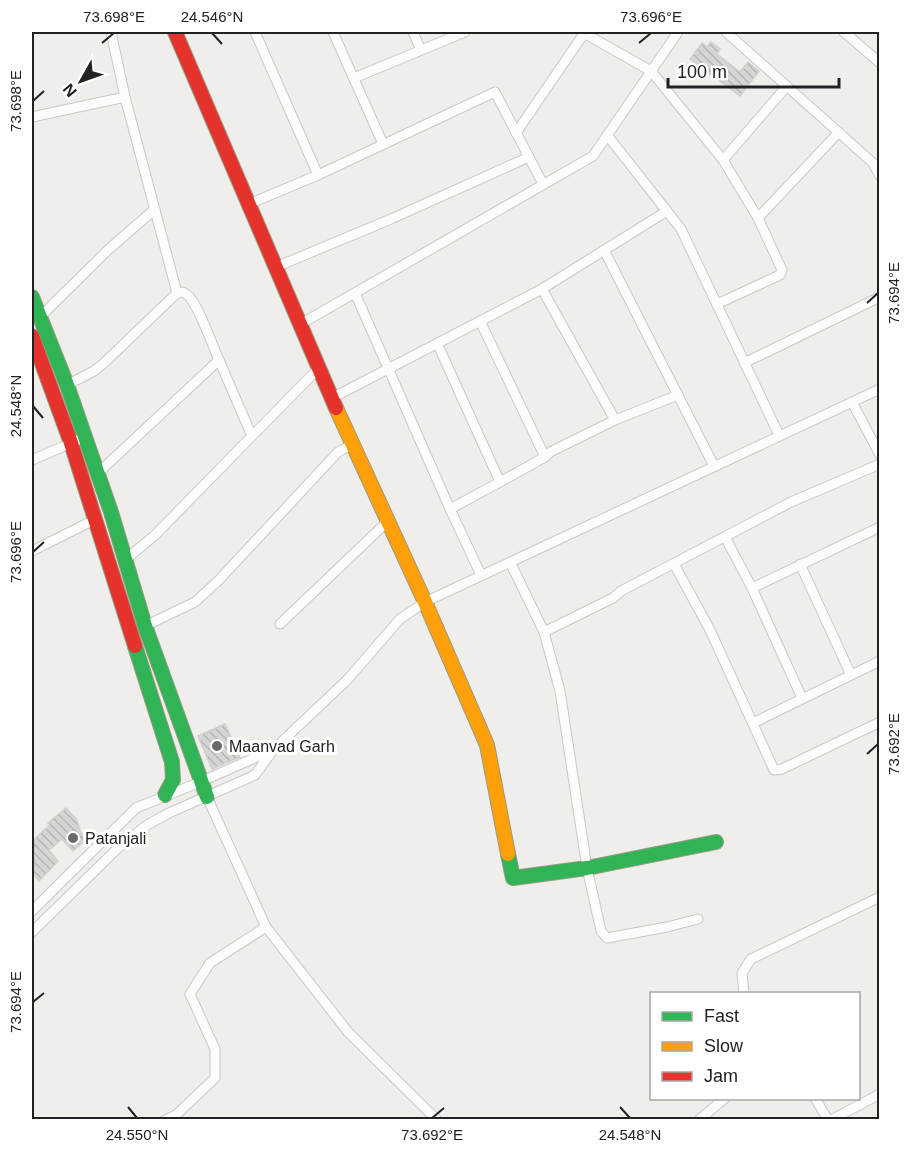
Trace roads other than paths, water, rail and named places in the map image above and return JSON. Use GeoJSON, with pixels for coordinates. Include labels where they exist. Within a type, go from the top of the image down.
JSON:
{"type":"FeatureCollection","features":[{"type":"Feature","properties":{"kind":"street"},"geometry":{"type":"LineString","coordinates":[[111,32],[124,97],[177,293]]}},
{"type":"Feature","properties":{"kind":"street"},"geometry":{"type":"LineString","coordinates":[[175,32],[318,369],[425,602],[487,745],[513,878],[587,868],[716,842]]}},
{"type":"Feature","properties":{"kind":"street"},"geometry":{"type":"LineString","coordinates":[[255,32],[318,175]]}},
{"type":"Feature","properties":{"kind":"street"},"geometry":{"type":"LineString","coordinates":[[333,32],[383,144]]}},
{"type":"Feature","properties":{"kind":"street"},"geometry":{"type":"LineString","coordinates":[[413,32],[421,50]]}},
{"type":"Feature","properties":{"kind":"street"},"geometry":{"type":"LineString","coordinates":[[354,78],[465,32]]}},
{"type":"Feature","properties":{"kind":"street"},"geometry":{"type":"LineString","coordinates":[[516,133],[584,32],[651,71],[723,160],[758,218],[782,270],[780,275],[717,304]]}},
{"type":"Feature","properties":{"kind":"street"},"geometry":{"type":"LineString","coordinates":[[299,325],[593,156],[678,32]]}},
{"type":"Feature","properties":{"kind":"street"},"geometry":{"type":"LineString","coordinates":[[726,32],[876,162],[879,176]]}},
{"type":"Feature","properties":{"kind":"street"},"geometry":{"type":"LineString","coordinates":[[844,32],[879,63]]}},
{"type":"Feature","properties":{"kind":"street"},"geometry":{"type":"LineString","coordinates":[[723,160],[786,86]]}},
{"type":"Feature","properties":{"kind":"street"},"geometry":{"type":"LineString","coordinates":[[249,204],[318,175],[495,92],[543,184]]}},
{"type":"Feature","properties":{"kind":"street"},"geometry":{"type":"LineString","coordinates":[[32,117],[124,97]]}},
{"type":"Feature","properties":{"kind":"street"},"geometry":{"type":"LineString","coordinates":[[758,218],[839,132]]}},
{"type":"Feature","properties":{"kind":"street"},"geometry":{"type":"LineString","coordinates":[[607,135],[681,229],[779,435]]}},
{"type":"Feature","properties":{"kind":"street"},"geometry":{"type":"LineString","coordinates":[[276,267],[391,219],[529,157]]}},
{"type":"Feature","properties":{"kind":"street"},"geometry":{"type":"LineString","coordinates":[[41,316],[109,249],[155,209]]}},
{"type":"Feature","properties":{"kind":"street"},"geometry":{"type":"LineString","coordinates":[[332,398],[542,289],[667,211]]}},
{"type":"Feature","properties":{"kind":"street"},"geometry":{"type":"LineString","coordinates":[[604,250],[714,466]]}},
{"type":"Feature","properties":{"kind":"street"},"geometry":{"type":"LineString","coordinates":[[542,289],[615,420]]}},
{"type":"Feature","properties":{"kind":"street"},"geometry":{"type":"LineString","coordinates":[[177,293],[186,294],[194,303],[252,436]]}},
{"type":"Feature","properties":{"kind":"street"},"geometry":{"type":"LineString","coordinates":[[68,385],[104,363],[177,293]]}},
{"type":"Feature","properties":{"kind":"street"},"geometry":{"type":"LineString","coordinates":[[355,293],[481,575]]}},
{"type":"Feature","properties":{"kind":"street"},"geometry":{"type":"LineString","coordinates":[[32,297],[68,385],[145,626],[200,782],[266,927],[348,1032],[437,1119]]}},
{"type":"Feature","properties":{"kind":"street"},"geometry":{"type":"LineString","coordinates":[[744,363],[879,297]]}},
{"type":"Feature","properties":{"kind":"street"},"geometry":{"type":"LineString","coordinates":[[480,321],[545,457]]}},
{"type":"Feature","properties":{"kind":"street"},"geometry":{"type":"LineString","coordinates":[[32,336],[96,519],[172,762],[174,776],[170,790],[165,795]]}},
{"type":"Feature","properties":{"kind":"street"},"geometry":{"type":"LineString","coordinates":[[437,343],[500,482]]}},
{"type":"Feature","properties":{"kind":"street"},"geometry":{"type":"LineString","coordinates":[[98,473],[219,360]]}},
{"type":"Feature","properties":{"kind":"street"},"geometry":{"type":"LineString","coordinates":[[125,560],[154,536],[318,369]]}},
{"type":"Feature","properties":{"kind":"street"},"geometry":{"type":"LineString","coordinates":[[32,932],[132,837],[160,817],[255,775],[273,750],[348,679],[400,619],[425,602],[879,389]]}},
{"type":"Feature","properties":{"kind":"street"},"geometry":{"type":"LineString","coordinates":[[450,509],[545,457],[550,452],[615,420],[678,395]]}},
{"type":"Feature","properties":{"kind":"street"},"geometry":{"type":"LineString","coordinates":[[852,402],[879,455]]}},
{"type":"Feature","properties":{"kind":"street"},"geometry":{"type":"LineString","coordinates":[[32,460],[86,437]]}},
{"type":"Feature","properties":{"kind":"street"},"geometry":{"type":"LineString","coordinates":[[145,626],[195,602],[218,581],[338,452],[353,444]]}},
{"type":"Feature","properties":{"kind":"street"},"geometry":{"type":"LineString","coordinates":[[544,632],[613,598],[621,591],[791,502],[879,464]]}},
{"type":"Feature","properties":{"kind":"street"},"geometry":{"type":"LineString","coordinates":[[32,551],[96,519]]}},
{"type":"Feature","properties":{"kind":"street"},"geometry":{"type":"LineString","coordinates":[[280,624],[388,521]]}},
{"type":"Feature","properties":{"kind":"street"},"geometry":{"type":"LineString","coordinates":[[752,588],[879,527]]}},
{"type":"Feature","properties":{"kind":"street"},"geometry":{"type":"LineString","coordinates":[[725,537],[752,588],[802,698]]}},
{"type":"Feature","properties":{"kind":"street"},"geometry":{"type":"LineString","coordinates":[[510,562],[544,632],[560,691],[587,868],[602,931],[607,938],[698,919]]}},
{"type":"Feature","properties":{"kind":"street"},"geometry":{"type":"LineString","coordinates":[[674,564],[710,630],[774,770],[782,769],[879,722]]}},
{"type":"Feature","properties":{"kind":"street"},"geometry":{"type":"LineString","coordinates":[[800,564],[851,675]]}},
{"type":"Feature","properties":{"kind":"street"},"geometry":{"type":"LineString","coordinates":[[753,723],[879,661]]}},
{"type":"Feature","properties":{"kind":"street"},"geometry":{"type":"LineString","coordinates":[[32,911],[136,808],[273,750]]}},
{"type":"Feature","properties":{"kind":"street"},"geometry":{"type":"LineString","coordinates":[[744,992],[741,973],[751,958],[879,897]]}},
{"type":"Feature","properties":{"kind":"street"},"geometry":{"type":"LineString","coordinates":[[166,1119],[176,1115],[215,1078],[215,1049],[190,994],[210,963],[266,927]]}},
{"type":"Feature","properties":{"kind":"street"},"geometry":{"type":"LineString","coordinates":[[816,1100],[829,1119],[879,1094]]}},
{"type":"Feature","properties":{"kind":"street"},"geometry":{"type":"LineString","coordinates":[[701,1119],[723,1100]]}},
{"type":"Feature","properties":{"kind":"place","name":"Maanvad Garh"},"geometry":{"type":"Point","coordinates":[217,746]}},
{"type":"Feature","properties":{"kind":"place","name":"Patanjali"},"geometry":{"type":"Point","coordinates":[73,838]}}]}
